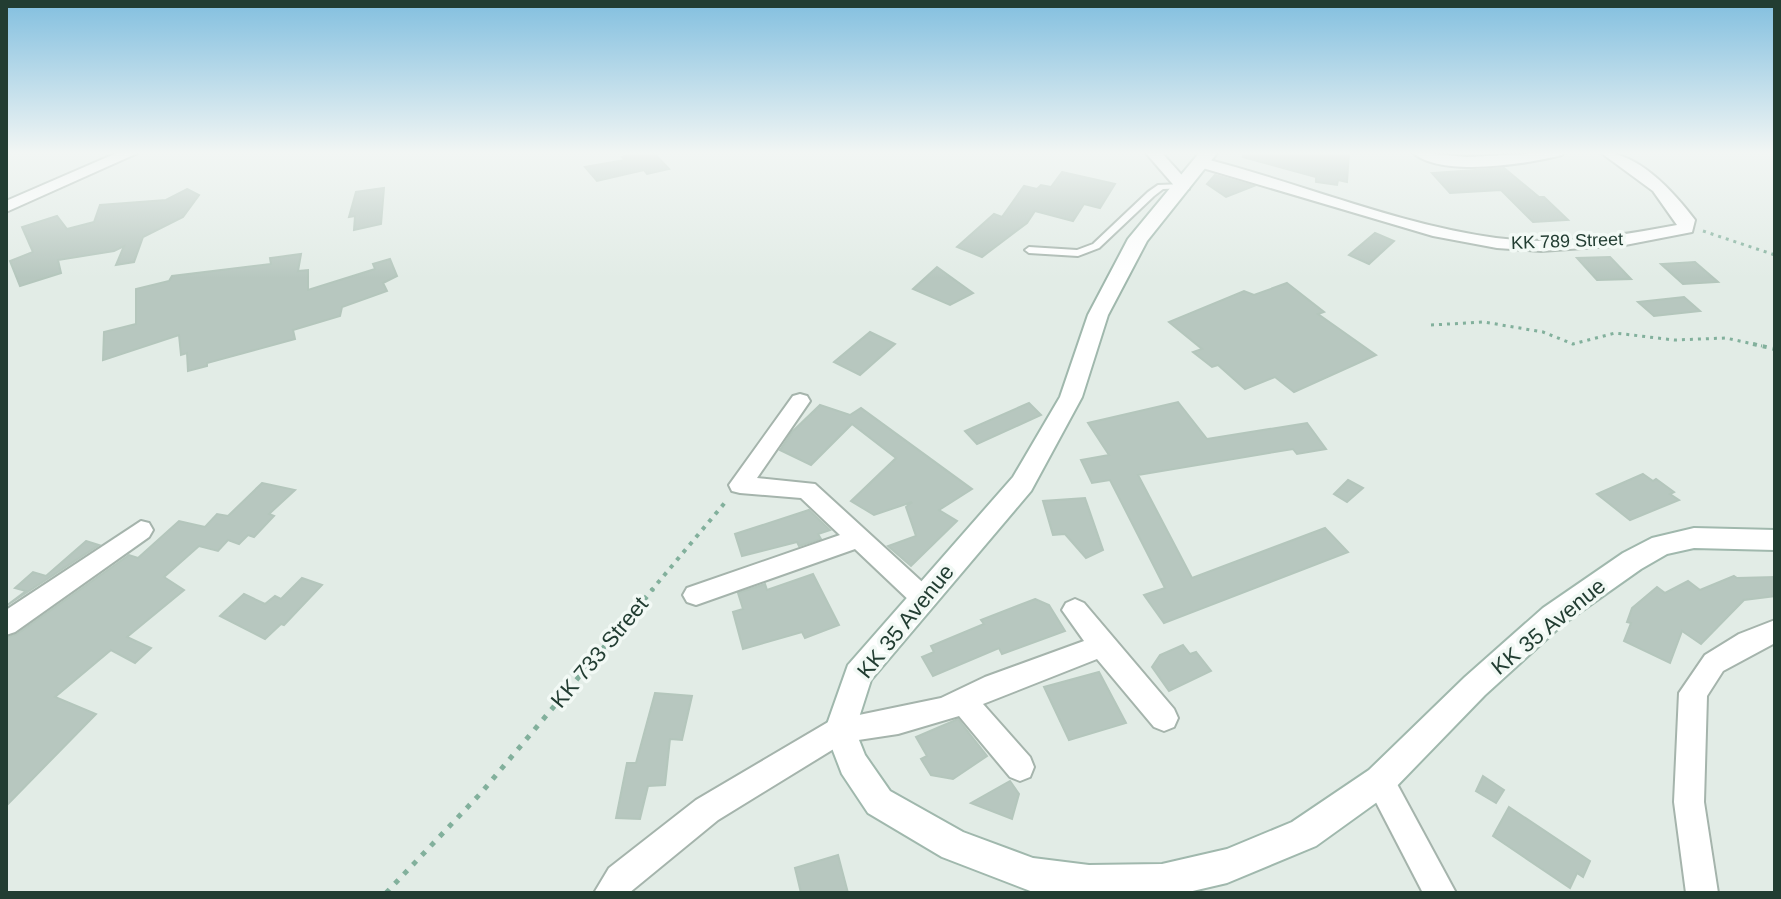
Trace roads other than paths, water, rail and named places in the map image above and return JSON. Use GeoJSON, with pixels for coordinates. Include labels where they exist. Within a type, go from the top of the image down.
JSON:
{"type":"FeatureCollection","features":[{"type":"Feature","properties":{"kind":"main road","name":"KK 35 Avenue"},"geometry":{"type":"LineString","coordinates":[[1175,194],[1152,218],[1138,239],[1098,315],[1071,397],[1022,484],[858,674],[840,730],[853,764],[879,802],[954,845],[1033,875],[1089,882],[1162,881],[1227,866],[1304,834],[1380,781],[1475,686],[1553,616],[1632,561],[1661,545],[1694,538],[1775,540]]}},
{"type":"Feature","properties":{"kind":"street"},"geometry":{"type":"LineString","coordinates":[[6,207],[36,194]]}},
{"type":"Feature","properties":{"kind":"street","name":"KK 789 Street"},"geometry":{"type":"LineString","coordinates":[[1319,194],[1439,232],[1507,245],[1541,246],[1625,240],[1681,231],[1686,228],[1686,223],[1664,194]]}},
{"type":"Feature","properties":{"kind":"street"},"geometry":{"type":"LineString","coordinates":[[800,401],[740,485],[807,490],[922,597]]}},
{"type":"Feature","properties":{"kind":"street"},"geometry":{"type":"LineString","coordinates":[[6,624],[141,530]]}},
{"type":"Feature","properties":{"kind":"street"},"geometry":{"type":"LineString","coordinates":[[696,595],[860,538]]}},
{"type":"Feature","properties":{"kind":"street"},"geometry":{"type":"LineString","coordinates":[[1075,610],[1164,718]]}},
{"type":"Feature","properties":{"kind":"street"},"geometry":{"type":"LineString","coordinates":[[1702,893],[1689,802],[1693,693],[1714,663],[1748,642],[1775,631]]}},
{"type":"Feature","properties":{"kind":"street"},"geometry":{"type":"LineString","coordinates":[[610,893],[620,879],[707,810],[840,730],[898,721],[945,709],[995,685],[1102,646]]}},
{"type":"Feature","properties":{"kind":"street"},"geometry":{"type":"LineString","coordinates":[[963,700],[1020,767]]}},
{"type":"Feature","properties":{"kind":"street"},"geometry":{"type":"LineString","coordinates":[[1380,781],[1440,893]]}},
{"type":"Feature","properties":{"kind":"lane"},"geometry":{"type":"LineString","coordinates":[[1029,250],[1078,253],[1096,246],[1151,194]]}}]}
